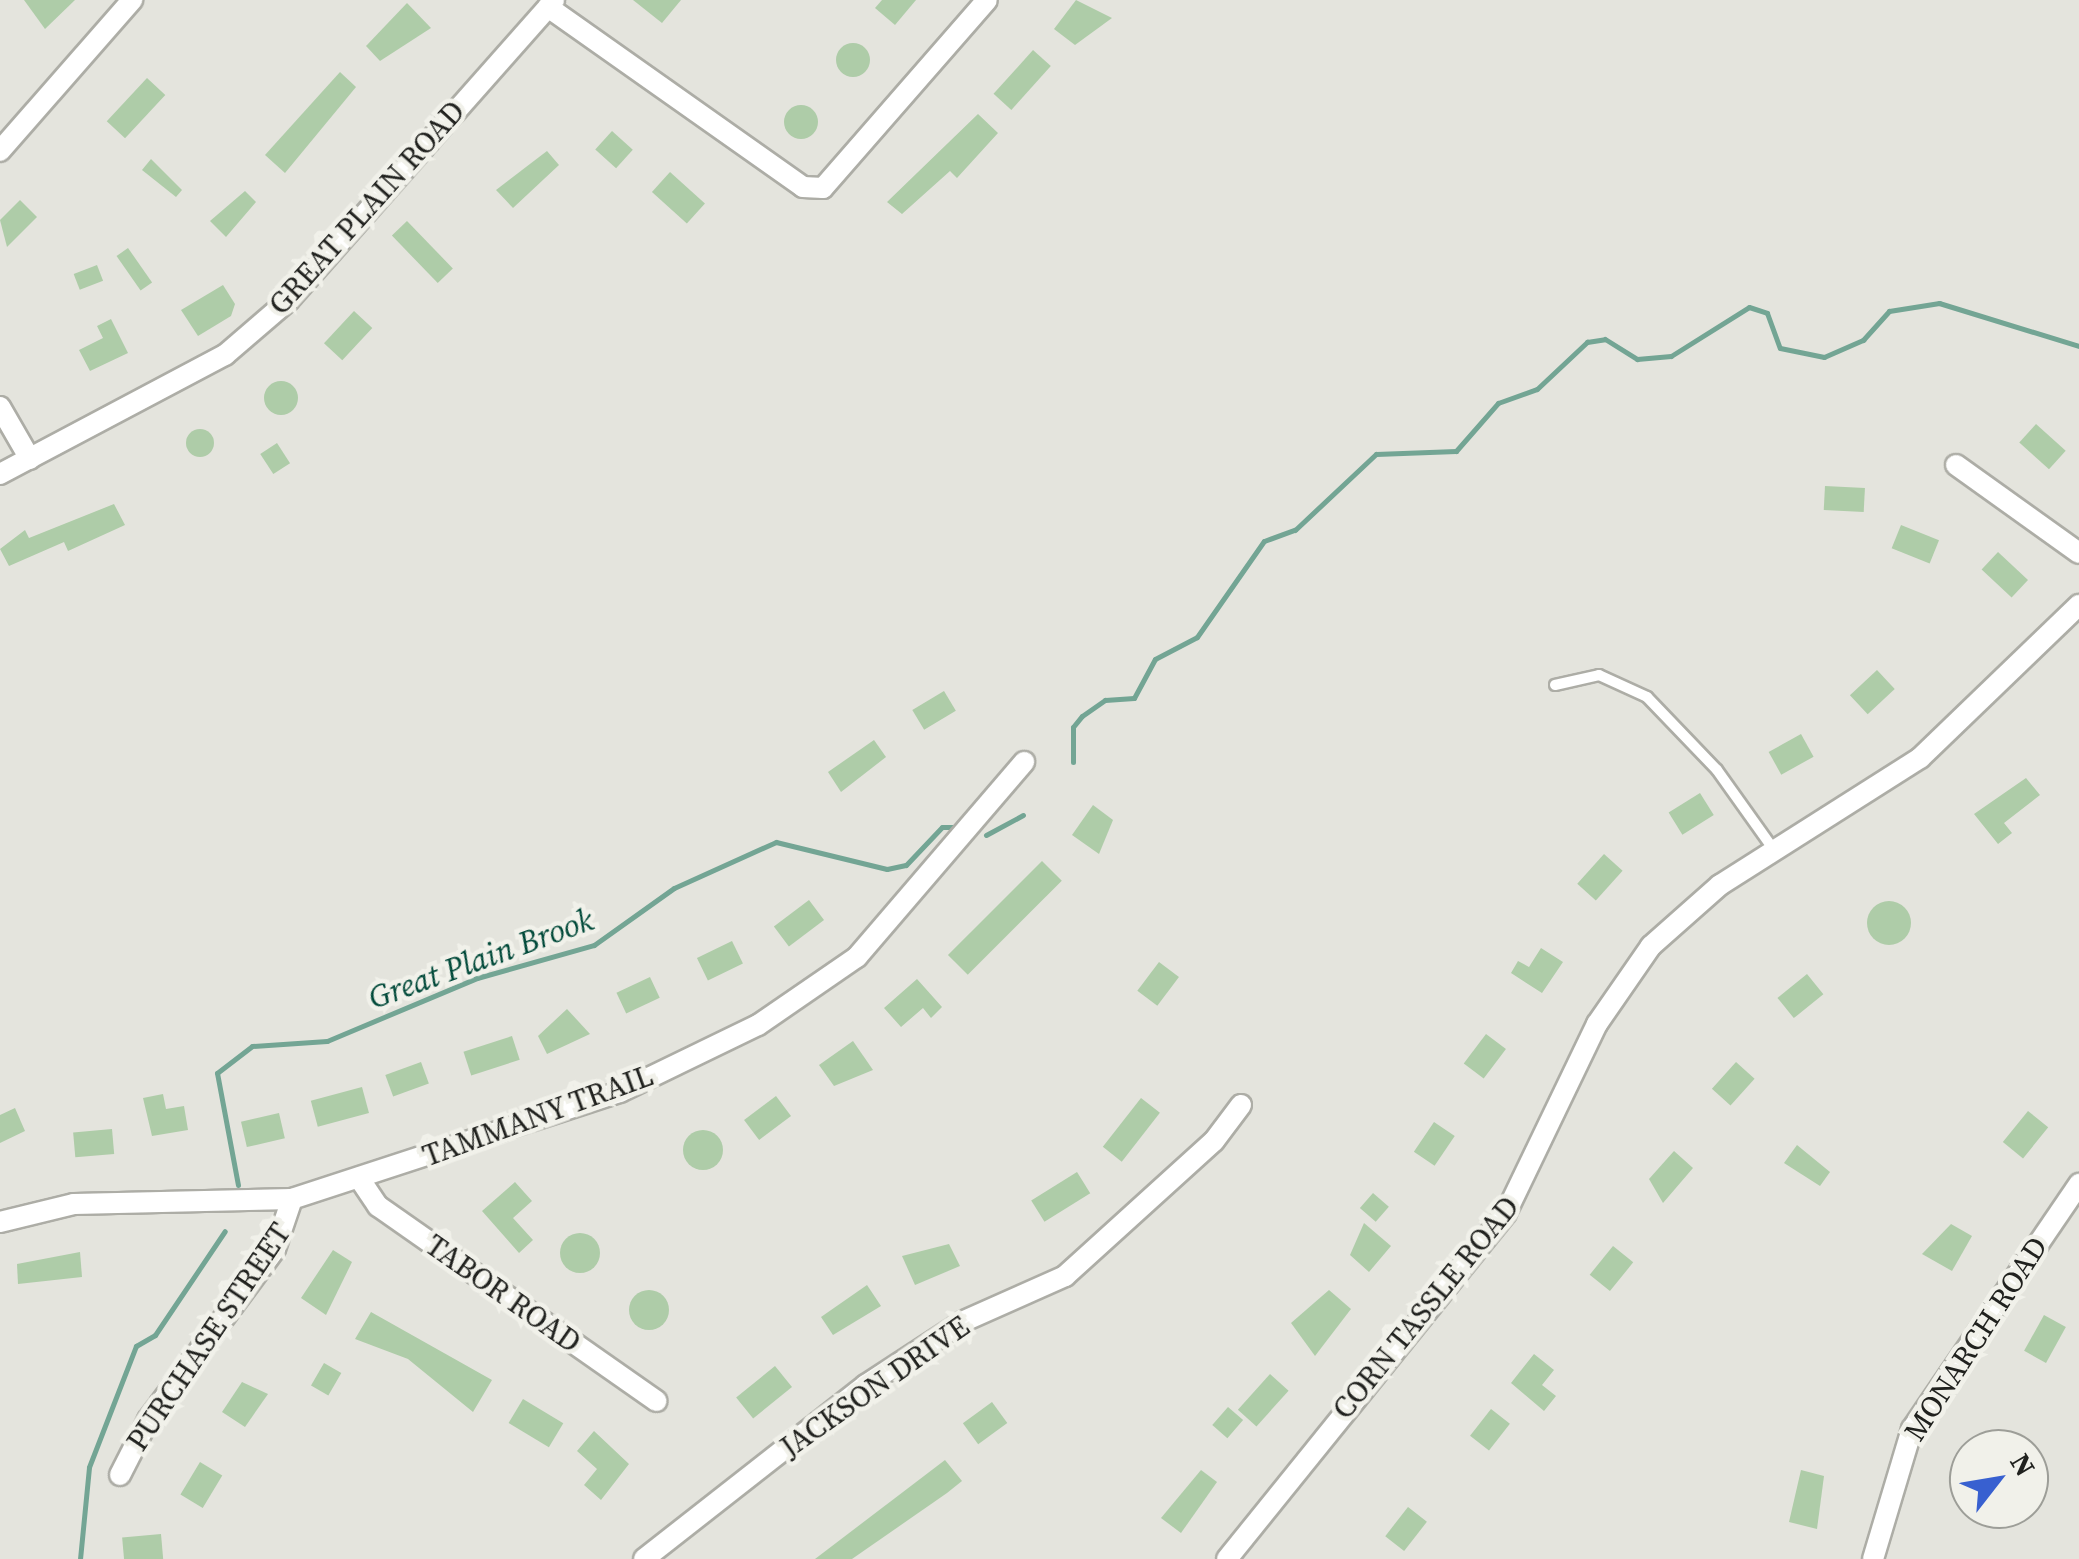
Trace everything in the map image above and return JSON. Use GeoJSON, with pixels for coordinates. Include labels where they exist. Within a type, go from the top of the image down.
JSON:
{"type":"FeatureCollection","features":[{"type":"Feature","properties":{"kind":"street"},"geometry":{"type":"LineString","coordinates":[[0,150],[132,0]]}},
{"type":"Feature","properties":{"kind":"street"},"geometry":{"type":"LineString","coordinates":[[551,3],[804,187],[823,188],[987,0]]}},
{"type":"Feature","properties":{"kind":"street","name":"GREAT PLAIN ROAD"},"geometry":{"type":"LineString","coordinates":[[0,474],[225,355],[289,300],[551,3]]}},
{"type":"Feature","properties":{"kind":"street"},"geometry":{"type":"LineString","coordinates":[[0,407],[30,459]]}},
{"type":"Feature","properties":{"kind":"street"},"geometry":{"type":"LineString","coordinates":[[1956,465],[2079,553]]}},
{"type":"Feature","properties":{"kind":"street","name":"CORN TASSLE ROAD"},"geometry":{"type":"LineString","coordinates":[[1227,1559],[1506,1213],[1637,962],[1685,912],[1920,758],[2079,605]]}},
{"type":"Feature","properties":{"kind":"street","name":"TAMMANY TRAIL"},"geometry":{"type":"LineString","coordinates":[[0,1222],[74,1204],[292,1199],[620,1092],[758,1024],[890,925],[1024,762]]}},
{"type":"Feature","properties":{"kind":"street","name":"JACKSON DRIVE"},"geometry":{"type":"LineString","coordinates":[[644,1559],[866,1385],[964,1321],[1065,1276],[1214,1141],[1241,1105]]}},
{"type":"Feature","properties":{"kind":"street","name":"TABOR ROAD"},"geometry":{"type":"LineString","coordinates":[[359,1178],[378,1206],[656,1401]]}},
{"type":"Feature","properties":{"kind":"street","name":"MONARCH ROAD"},"geometry":{"type":"LineString","coordinates":[[1873,1559],[1912,1428],[2079,1184]]}},
{"type":"Feature","properties":{"kind":"street","name":"PURCHASE STREET"},"geometry":{"type":"LineString","coordinates":[[120,1475],[148,1420],[274,1249],[292,1199]]}},
{"type":"Feature","properties":{"kind":"lane"},"geometry":{"type":"LineString","coordinates":[[1556,685],[1599,675],[1647,697],[1717,770],[1775,851]]}},
{"type":"Feature","properties":{"kind":"building"},"geometry":{"type":"Polygon","coordinates":[[[24,0],[75,0],[45,29],[24,0]]]}},
{"type":"Feature","properties":{"kind":"building"},"geometry":{"type":"Polygon","coordinates":[[[633,0],[681,0],[662,23],[633,0]]]}},
{"type":"Feature","properties":{"kind":"building"},"geometry":{"type":"Polygon","coordinates":[[[882,0],[916,0],[895,25],[875,8],[882,0]]]}},
{"type":"Feature","properties":{"kind":"building"},"geometry":{"type":"Polygon","coordinates":[[[1076,0],[1112,18],[1075,45],[1054,29],[1076,0]]]}},
{"type":"Feature","properties":{"kind":"building"},"geometry":{"type":"Polygon","coordinates":[[[407,3],[431,28],[380,61],[366,46],[407,3]]]}},
{"type":"Feature","properties":{"kind":"building"},"geometry":{"type":"Polygon","coordinates":[[[853,43],[865,48],[870,60],[865,72],[853,77],[841,72],[836,60],[841,48],[853,43]]]}},
{"type":"Feature","properties":{"kind":"building"},"geometry":{"type":"Polygon","coordinates":[[[1033,50],[1051,66],[1011,110],[994,94],[1033,50]]]}},
{"type":"Feature","properties":{"kind":"building"},"geometry":{"type":"Polygon","coordinates":[[[340,72],[356,87],[285,173],[265,155],[340,72]]]}},
{"type":"Feature","properties":{"kind":"building"},"geometry":{"type":"Polygon","coordinates":[[[147,78],[165,95],[125,138],[107,121],[147,78]]]}},
{"type":"Feature","properties":{"kind":"building"},"geometry":{"type":"Polygon","coordinates":[[[801,105],[813,110],[818,122],[813,134],[801,139],[789,134],[784,122],[789,110],[801,105]]]}},
{"type":"Feature","properties":{"kind":"building"},"geometry":{"type":"Polygon","coordinates":[[[978,114],[998,133],[957,178],[950,171],[902,214],[887,202],[978,114]]]}},
{"type":"Feature","properties":{"kind":"building"},"geometry":{"type":"Polygon","coordinates":[[[612,131],[633,150],[616,168],[595,150],[612,131]]]}},
{"type":"Feature","properties":{"kind":"building"},"geometry":{"type":"Polygon","coordinates":[[[547,151],[559,165],[513,208],[496,190],[547,151]]]}},
{"type":"Feature","properties":{"kind":"building"},"geometry":{"type":"Polygon","coordinates":[[[151,159],[182,190],[176,197],[142,170],[151,159]]]}},
{"type":"Feature","properties":{"kind":"building"},"geometry":{"type":"Polygon","coordinates":[[[670,172],[705,203],[687,224],[652,192],[670,172]]]}},
{"type":"Feature","properties":{"kind":"building"},"geometry":{"type":"Polygon","coordinates":[[[245,191],[256,202],[226,237],[210,221],[245,191]]]}},
{"type":"Feature","properties":{"kind":"building"},"geometry":{"type":"Polygon","coordinates":[[[20,200],[37,217],[7,247],[0,220],[20,200]]]}},
{"type":"Feature","properties":{"kind":"building"},"geometry":{"type":"Polygon","coordinates":[[[407,221],[453,268],[438,283],[392,236],[407,221]]]}},
{"type":"Feature","properties":{"kind":"building"},"geometry":{"type":"Polygon","coordinates":[[[128,248],[152,282],[141,290],[117,256],[128,248]]]}},
{"type":"Feature","properties":{"kind":"building"},"geometry":{"type":"Polygon","coordinates":[[[97,265],[103,281],[80,290],[74,274],[97,265]]]}},
{"type":"Feature","properties":{"kind":"building"},"geometry":{"type":"Polygon","coordinates":[[[223,285],[235,304],[231,316],[198,336],[181,310],[223,285]]]}},
{"type":"Feature","properties":{"kind":"building"},"geometry":{"type":"Polygon","coordinates":[[[354,311],[372,328],[342,360],[324,343],[354,311]]]}},
{"type":"Feature","properties":{"kind":"building"},"geometry":{"type":"Polygon","coordinates":[[[111,319],[128,353],[90,371],[79,350],[103,338],[97,326],[111,319]]]}},
{"type":"Feature","properties":{"kind":"building"},"geometry":{"type":"Polygon","coordinates":[[[281,381],[293,386],[298,398],[293,410],[281,415],[269,410],[264,398],[269,386],[281,381]]]}},
{"type":"Feature","properties":{"kind":"building"},"geometry":{"type":"Polygon","coordinates":[[[2036,424],[2066,451],[2049,469],[2019,443],[2036,424]]]}},
{"type":"Feature","properties":{"kind":"building"},"geometry":{"type":"Polygon","coordinates":[[[200,429],[210,433],[214,443],[210,453],[200,457],[190,453],[186,443],[190,433],[200,429]]]}},
{"type":"Feature","properties":{"kind":"building"},"geometry":{"type":"Polygon","coordinates":[[[277,443],[290,463],[273,474],[260,454],[277,443]]]}},
{"type":"Feature","properties":{"kind":"building"},"geometry":{"type":"Polygon","coordinates":[[[1825,486],[1865,488],[1864,512],[1824,510],[1825,486]]]}},
{"type":"Feature","properties":{"kind":"building"},"geometry":{"type":"Polygon","coordinates":[[[114,504],[125,525],[68,551],[64,542],[9,566],[0,549],[25,530],[29,538],[114,504]]]}},
{"type":"Feature","properties":{"kind":"building"},"geometry":{"type":"Polygon","coordinates":[[[1901,525],[1939,540],[1930,564],[1892,548],[1901,525]]]}},
{"type":"Feature","properties":{"kind":"building"},"geometry":{"type":"Polygon","coordinates":[[[1998,552],[2028,580],[2012,598],[1982,570],[1998,552]]]}},
{"type":"Feature","properties":{"kind":"building"},"geometry":{"type":"Polygon","coordinates":[[[1877,670],[1895,689],[1868,714],[1850,695],[1877,670]]]}},
{"type":"Feature","properties":{"kind":"building"},"geometry":{"type":"Polygon","coordinates":[[[944,691],[956,711],[924,730],[912,710],[944,691]]]}},
{"type":"Feature","properties":{"kind":"building"},"geometry":{"type":"Polygon","coordinates":[[[1801,734],[1814,757],[1781,775],[1769,752],[1801,734]]]}},
{"type":"Feature","properties":{"kind":"building"},"geometry":{"type":"Polygon","coordinates":[[[874,740],[886,757],[841,792],[828,772],[874,740]]]}},
{"type":"Feature","properties":{"kind":"building"},"geometry":{"type":"Polygon","coordinates":[[[2026,778],[2040,795],[2004,823],[2012,833],[1998,844],[1974,814],[2026,778]]]}},
{"type":"Feature","properties":{"kind":"building"},"geometry":{"type":"Polygon","coordinates":[[[1700,793],[1714,815],[1682,835],[1669,813],[1700,793]]]}},
{"type":"Feature","properties":{"kind":"building"},"geometry":{"type":"Polygon","coordinates":[[[1093,805],[1113,820],[1099,854],[1072,835],[1093,805]]]}},
{"type":"Feature","properties":{"kind":"building"},"geometry":{"type":"Polygon","coordinates":[[[1604,854],[1623,871],[1596,900],[1577,884],[1604,854]]]}},
{"type":"Feature","properties":{"kind":"building"},"geometry":{"type":"Polygon","coordinates":[[[1042,861],[1062,881],[968,975],[948,955],[1042,861]]]}},
{"type":"Feature","properties":{"kind":"building"},"geometry":{"type":"Polygon","coordinates":[[[809,900],[824,920],[789,946],[774,926],[809,900]]]}},
{"type":"Feature","properties":{"kind":"building"},"geometry":{"type":"Polygon","coordinates":[[[1889,901],[1905,907],[1911,923],[1905,939],[1889,945],[1873,939],[1867,923],[1873,907],[1889,901]]]}},
{"type":"Feature","properties":{"kind":"building"},"geometry":{"type":"Polygon","coordinates":[[[732,941],[743,963],[708,981],[697,958],[732,941]]]}},
{"type":"Feature","properties":{"kind":"building"},"geometry":{"type":"Polygon","coordinates":[[[1541,948],[1563,962],[1542,993],[1511,973],[1518,961],[1529,967],[1541,948]]]}},
{"type":"Feature","properties":{"kind":"building"},"geometry":{"type":"Polygon","coordinates":[[[1159,962],[1179,977],[1157,1006],[1137,991],[1159,962]]]}},
{"type":"Feature","properties":{"kind":"building"},"geometry":{"type":"Polygon","coordinates":[[[1807,974],[1823,994],[1794,1018],[1777,998],[1807,974]]]}},
{"type":"Feature","properties":{"kind":"building"},"geometry":{"type":"Polygon","coordinates":[[[650,977],[660,998],[626,1013],[616,993],[650,977]]]}},
{"type":"Feature","properties":{"kind":"building"},"geometry":{"type":"Polygon","coordinates":[[[917,979],[942,1007],[931,1018],[923,1008],[901,1027],[884,1008],[917,979]]]}},
{"type":"Feature","properties":{"kind":"building"},"geometry":{"type":"Polygon","coordinates":[[[567,1009],[590,1034],[547,1054],[538,1036],[567,1009]]]}},
{"type":"Feature","properties":{"kind":"building"},"geometry":{"type":"Polygon","coordinates":[[[1486,1034],[1506,1049],[1484,1079],[1464,1064],[1486,1034]]]}},
{"type":"Feature","properties":{"kind":"building"},"geometry":{"type":"Polygon","coordinates":[[[512,1036],[520,1060],[471,1076],[463,1052],[512,1036]]]}},
{"type":"Feature","properties":{"kind":"building"},"geometry":{"type":"Polygon","coordinates":[[[853,1041],[873,1070],[834,1086],[819,1065],[853,1041]]]}},
{"type":"Feature","properties":{"kind":"building"},"geometry":{"type":"Polygon","coordinates":[[[421,1062],[429,1084],[393,1097],[385,1075],[421,1062]]]}},
{"type":"Feature","properties":{"kind":"building"},"geometry":{"type":"Polygon","coordinates":[[[1736,1062],[1755,1079],[1730,1105],[1712,1089],[1736,1062]]]}},
{"type":"Feature","properties":{"kind":"building"},"geometry":{"type":"Polygon","coordinates":[[[362,1087],[369,1113],[318,1127],[311,1101],[362,1087]]]}},
{"type":"Feature","properties":{"kind":"building"},"geometry":{"type":"Polygon","coordinates":[[[163,1094],[166,1109],[184,1106],[188,1130],[152,1136],[143,1098],[163,1094]]]}},
{"type":"Feature","properties":{"kind":"building"},"geometry":{"type":"Polygon","coordinates":[[[776,1096],[791,1116],[759,1140],[744,1120],[776,1096]]]}},
{"type":"Feature","properties":{"kind":"building"},"geometry":{"type":"Polygon","coordinates":[[[1141,1098],[1160,1113],[1122,1162],[1103,1147],[1141,1098]]]}},
{"type":"Feature","properties":{"kind":"building"},"geometry":{"type":"Polygon","coordinates":[[[15,1108],[25,1131],[0,1143],[0,1115],[15,1108]]]}},
{"type":"Feature","properties":{"kind":"building"},"geometry":{"type":"Polygon","coordinates":[[[2028,1111],[2048,1127],[2023,1158],[2003,1142],[2028,1111]]]}},
{"type":"Feature","properties":{"kind":"building"},"geometry":{"type":"Polygon","coordinates":[[[279,1113],[285,1138],[247,1147],[241,1122],[279,1113]]]}},
{"type":"Feature","properties":{"kind":"building"},"geometry":{"type":"Polygon","coordinates":[[[1434,1122],[1455,1136],[1435,1166],[1414,1152],[1434,1122]]]}},
{"type":"Feature","properties":{"kind":"building"},"geometry":{"type":"Polygon","coordinates":[[[112,1129],[114,1154],[75,1157],[73,1132],[112,1129]]]}},
{"type":"Feature","properties":{"kind":"building"},"geometry":{"type":"Polygon","coordinates":[[[703,1130],[717,1136],[723,1150],[717,1164],[703,1170],[689,1164],[683,1150],[689,1136],[703,1130]]]}},
{"type":"Feature","properties":{"kind":"building"},"geometry":{"type":"Polygon","coordinates":[[[1797,1145],[1830,1172],[1820,1186],[1784,1163],[1797,1145]]]}},
{"type":"Feature","properties":{"kind":"building"},"geometry":{"type":"Polygon","coordinates":[[[1674,1151],[1693,1168],[1663,1203],[1649,1179],[1674,1151]]]}},
{"type":"Feature","properties":{"kind":"building"},"geometry":{"type":"Polygon","coordinates":[[[1077,1172],[1090,1193],[1044,1222],[1031,1201],[1077,1172]]]}},
{"type":"Feature","properties":{"kind":"building"},"geometry":{"type":"Polygon","coordinates":[[[515,1182],[532,1201],[513,1218],[533,1240],[519,1253],[482,1211],[515,1182]]]}},
{"type":"Feature","properties":{"kind":"building"},"geometry":{"type":"Polygon","coordinates":[[[1373,1193],[1389,1207],[1376,1222],[1360,1208],[1373,1193]]]}},
{"type":"Feature","properties":{"kind":"building"},"geometry":{"type":"Polygon","coordinates":[[[1364,1223],[1391,1246],[1369,1272],[1350,1255],[1364,1223]]]}},
{"type":"Feature","properties":{"kind":"building"},"geometry":{"type":"Polygon","coordinates":[[[1951,1224],[1972,1236],[1952,1271],[1922,1254],[1951,1224]]]}},
{"type":"Feature","properties":{"kind":"building"},"geometry":{"type":"Polygon","coordinates":[[[580,1233],[594,1239],[600,1253],[594,1267],[580,1273],[566,1267],[560,1253],[566,1239],[580,1233]]]}},
{"type":"Feature","properties":{"kind":"building"},"geometry":{"type":"Polygon","coordinates":[[[949,1244],[960,1266],[915,1285],[902,1256],[949,1244]]]}},
{"type":"Feature","properties":{"kind":"building"},"geometry":{"type":"Polygon","coordinates":[[[1613,1246],[1633,1262],[1610,1291],[1590,1275],[1613,1246]]]}},
{"type":"Feature","properties":{"kind":"building"},"geometry":{"type":"Polygon","coordinates":[[[333,1250],[352,1262],[326,1315],[301,1298],[333,1250]]]}},
{"type":"Feature","properties":{"kind":"building"},"geometry":{"type":"Polygon","coordinates":[[[80,1252],[82,1277],[18,1284],[17,1264],[80,1252]]]}},
{"type":"Feature","properties":{"kind":"building"},"geometry":{"type":"Polygon","coordinates":[[[867,1285],[881,1306],[833,1335],[821,1317],[867,1285]]]}},
{"type":"Feature","properties":{"kind":"building"},"geometry":{"type":"Polygon","coordinates":[[[649,1290],[663,1296],[669,1310],[663,1324],[649,1330],[635,1324],[629,1310],[635,1296],[649,1290]]]}},
{"type":"Feature","properties":{"kind":"building"},"geometry":{"type":"Polygon","coordinates":[[[1329,1290],[1351,1309],[1315,1356],[1291,1323],[1329,1290]]]}},
{"type":"Feature","properties":{"kind":"building"},"geometry":{"type":"Polygon","coordinates":[[[371,1312],[492,1380],[473,1412],[408,1359],[355,1339],[371,1312]]]}},
{"type":"Feature","properties":{"kind":"building"},"geometry":{"type":"Polygon","coordinates":[[[2044,1315],[2066,1327],[2046,1363],[2024,1351],[2044,1315]]]}},
{"type":"Feature","properties":{"kind":"building"},"geometry":{"type":"Polygon","coordinates":[[[1534,1354],[1554,1370],[1542,1385],[1556,1396],[1544,1411],[1511,1383],[1534,1354]]]}},
{"type":"Feature","properties":{"kind":"building"},"geometry":{"type":"Polygon","coordinates":[[[324,1363],[341,1373],[328,1396],[311,1386],[324,1363]]]}},
{"type":"Feature","properties":{"kind":"building"},"geometry":{"type":"Polygon","coordinates":[[[775,1366],[792,1387],[753,1418],[736,1397],[775,1366]]]}},
{"type":"Feature","properties":{"kind":"building"},"geometry":{"type":"Polygon","coordinates":[[[1270,1374],[1289,1391],[1256,1426],[1238,1410],[1270,1374]]]}},
{"type":"Feature","properties":{"kind":"building"},"geometry":{"type":"Polygon","coordinates":[[[242,1382],[268,1394],[245,1427],[222,1412],[242,1382]]]}},
{"type":"Feature","properties":{"kind":"building"},"geometry":{"type":"Polygon","coordinates":[[[523,1399],[563,1423],[549,1447],[509,1423],[523,1399]]]}},
{"type":"Feature","properties":{"kind":"building"},"geometry":{"type":"Polygon","coordinates":[[[992,1402],[1007,1423],[978,1444],[963,1423],[992,1402]]]}},
{"type":"Feature","properties":{"kind":"building"},"geometry":{"type":"Polygon","coordinates":[[[1228,1407],[1243,1420],[1227,1438],[1212,1425],[1228,1407]]]}},
{"type":"Feature","properties":{"kind":"building"},"geometry":{"type":"Polygon","coordinates":[[[1491,1409],[1510,1424],[1489,1451],[1470,1436],[1491,1409]]]}},
{"type":"Feature","properties":{"kind":"building"},"geometry":{"type":"Polygon","coordinates":[[[594,1431],[629,1464],[601,1500],[584,1485],[597,1469],[577,1451],[594,1431]]]}},
{"type":"Feature","properties":{"kind":"building"},"geometry":{"type":"Polygon","coordinates":[[[945,1460],[962,1481],[947,1493],[852,1559],[815,1559],[945,1460]]]}},
{"type":"Feature","properties":{"kind":"building"},"geometry":{"type":"Polygon","coordinates":[[[200,1462],[222,1475],[203,1508],[180,1495],[200,1462]]]}},
{"type":"Feature","properties":{"kind":"building"},"geometry":{"type":"Polygon","coordinates":[[[1201,1470],[1217,1482],[1181,1533],[1161,1518],[1201,1470]]]}},
{"type":"Feature","properties":{"kind":"building"},"geometry":{"type":"Polygon","coordinates":[[[1801,1470],[1824,1476],[1817,1529],[1789,1522],[1801,1470]]]}},
{"type":"Feature","properties":{"kind":"building"},"geometry":{"type":"Polygon","coordinates":[[[1408,1507],[1427,1522],[1404,1551],[1385,1536],[1408,1507]]]}},
{"type":"Feature","properties":{"kind":"building"},"geometry":{"type":"Polygon","coordinates":[[[161,1534],[163,1559],[124,1559],[122,1537],[161,1534]]]}},
{"type":"Feature","properties":{"kind":"waterway","name":"Great Plain Brook"},"geometry":{"type":"LineString","coordinates":[[1073,762],[1073,727],[1082,716],[1105,700],[1134,698],[1155,659],[1197,637],[1264,541],[1295,530],[1376,454],[1456,451],[1498,403],[1537,389],[1587,342],[1605,339],[1637,359],[1671,356],[1749,307],[1767,313],[1780,348],[1824,357],[1863,340],[1889,311],[1939,303],[2079,346]]}},
{"type":"Feature","properties":{"kind":"waterway","name":"Great Plain Brook"},"geometry":{"type":"LineString","coordinates":[[986,835],[1023,815]]}},
{"type":"Feature","properties":{"kind":"waterway","name":"Great Plain Brook"},"geometry":{"type":"LineString","coordinates":[[238,1185],[217,1073],[252,1046],[327,1041],[477,978],[594,945],[674,888],[776,842],[887,869],[906,865],[942,827],[958,827]]}},
{"type":"Feature","properties":{"kind":"waterway","name":"Great Plain Brook"},"geometry":{"type":"LineString","coordinates":[[80,1559],[89,1467],[136,1346],[155,1335],[225,1231]]}}]}
